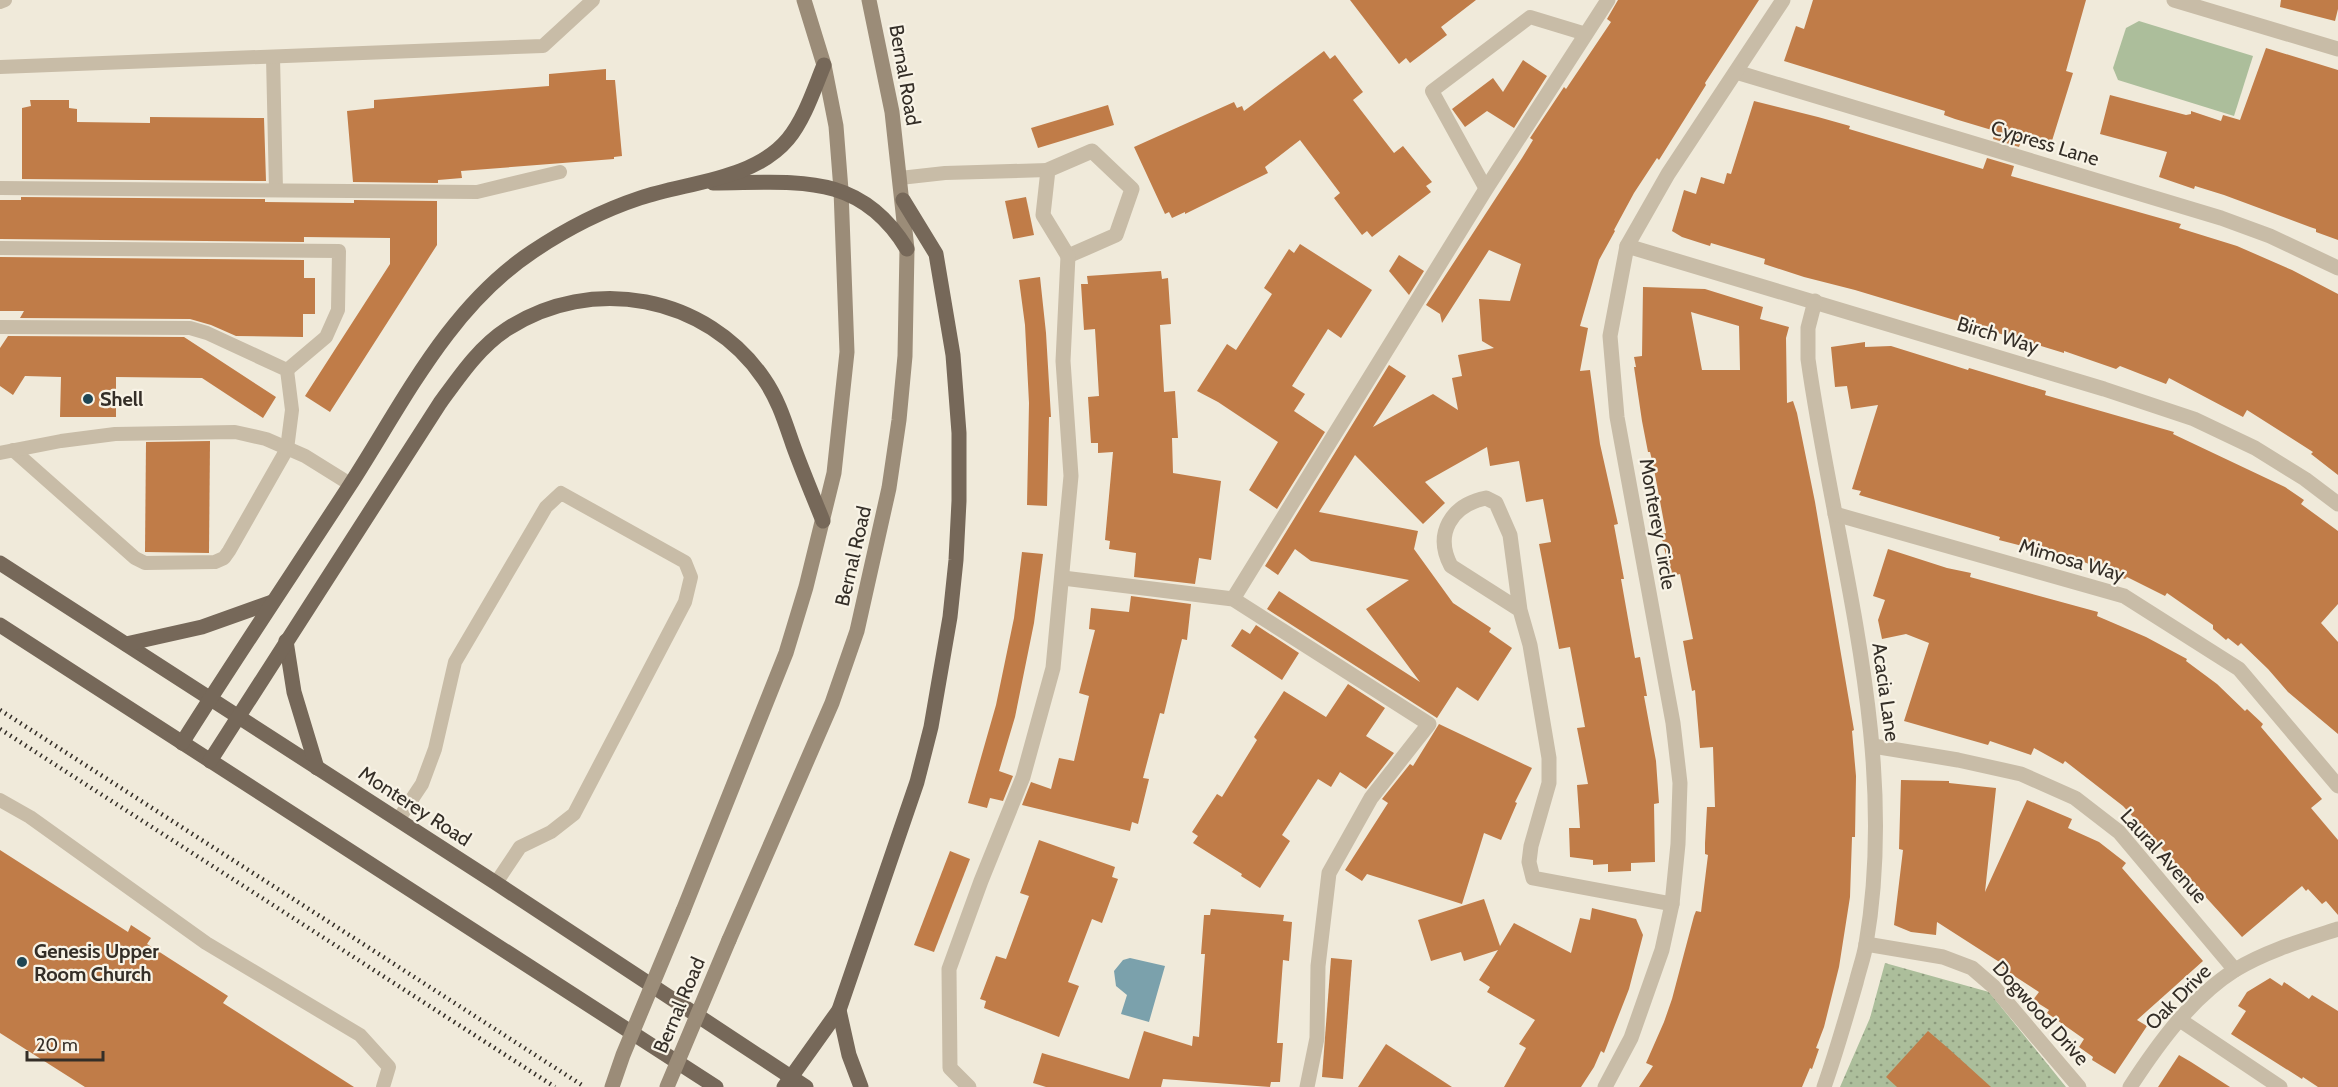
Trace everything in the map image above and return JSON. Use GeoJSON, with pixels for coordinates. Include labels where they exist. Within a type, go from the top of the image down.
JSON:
{"type":"FeatureCollection","features":[{"type":"Feature","properties":{"kind":"main road","name":"Bernal Road"},"geometry":{"type":"LineString","coordinates":[[612,1087],[786,653],[834,473],[847,352],[841,190],[836,126],[824,65],[804,0]]}},
{"type":"Feature","properties":{"kind":"main road","name":"Bernal Road"},"geometry":{"type":"LineString","coordinates":[[667,1087],[832,704],[857,631],[881,529],[899,420],[905,356],[907,249],[892,112],[869,0]]}},
{"type":"Feature","properties":{"kind":"main road"},"geometry":{"type":"LineString","coordinates":[[183,743],[447,334],[471,303],[530,253],[604,211],[643,197],[701,183],[754,164],[769,156],[788,140],[800,120],[824,65]]}},
{"type":"Feature","properties":{"kind":"main road"},"geometry":{"type":"LineString","coordinates":[[701,183],[807,183],[841,190],[876,210],[907,249]]}},
{"type":"Feature","properties":{"kind":"main road"},"geometry":{"type":"LineString","coordinates":[[788,1082],[839,1010],[917,782],[942,671],[956,560],[959,433],[954,356],[936,254],[903,200]]}},
{"type":"Feature","properties":{"kind":"main road"},"geometry":{"type":"LineString","coordinates":[[210,761],[459,377],[506,329],[535,314],[566,303],[603,297],[639,299],[671,308],[702,321],[727,338],[747,356],[776,400],[823,521]]}},
{"type":"Feature","properties":{"kind":"main road","name":"Monterey Road"},"geometry":{"type":"LineString","coordinates":[[0,563],[496,883],[788,1082],[806,1087]]}},
{"type":"Feature","properties":{"kind":"main road"},"geometry":{"type":"LineString","coordinates":[[126,644],[202,627],[272,602]]}},
{"type":"Feature","properties":{"kind":"main road"},"geometry":{"type":"LineString","coordinates":[[0,626],[717,1087]]}},
{"type":"Feature","properties":{"kind":"main road"},"geometry":{"type":"LineString","coordinates":[[286,641],[294,692],[317,768]]}},
{"type":"Feature","properties":{"kind":"main road"},"geometry":{"type":"LineString","coordinates":[[839,1010],[849,1055],[861,1087]]}},
{"type":"Feature","properties":{"kind":"street"},"geometry":{"type":"LineString","coordinates":[[1233,599],[1486,189],[1608,0]]}},
{"type":"Feature","properties":{"kind":"street","name":"Monterey Circle"},"geometry":{"type":"LineString","coordinates":[[1605,1087],[1631,1038],[1662,950],[1672,904],[1678,844],[1680,783],[1662,663],[1617,417],[1611,336],[1628,246],[1668,174],[1783,0]]}},
{"type":"Feature","properties":{"kind":"street"},"geometry":{"type":"LineString","coordinates":[[2174,0],[2338,49]]}},
{"type":"Feature","properties":{"kind":"street","name":"Cypress Lane"},"geometry":{"type":"LineString","coordinates":[[1736,72],[2221,218],[2270,236],[2338,268]]}},
{"type":"Feature","properties":{"kind":"street"},"geometry":{"type":"LineString","coordinates":[[969,1087],[950,1068],[950,969],[981,880],[1023,777],[1053,668],[1063,578],[1071,476],[1063,361],[1068,256],[1043,215],[1048,170],[1092,151],[1132,189],[1116,235],[1068,256]]}},
{"type":"Feature","properties":{"kind":"street","name":"Birch Way"},"geometry":{"type":"LineString","coordinates":[[1628,246],[2104,389],[2194,419],[2255,448],[2305,479],[2338,504]]}},
{"type":"Feature","properties":{"kind":"street","name":"Acacia Lane"},"geometry":{"type":"LineString","coordinates":[[1815,301],[1808,328],[1808,360],[1874,746],[1875,810],[1874,872],[1866,944],[1848,1012],[1824,1087]]}},
{"type":"Feature","properties":{"kind":"street"},"geometry":{"type":"LineString","coordinates":[[1520,610],[1451,566],[1446,558],[1443,535],[1455,516],[1474,500],[1486,498],[1496,503],[1510,535],[1520,610],[1530,645],[1549,759],[1549,783],[1530,854],[1529,862],[1533,878],[1672,904]]}},
{"type":"Feature","properties":{"kind":"street","name":"Mimosa Way"},"geometry":{"type":"LineString","coordinates":[[1835,514],[2124,596],[2239,669],[2338,786]]}},
{"type":"Feature","properties":{"kind":"street"},"geometry":{"type":"LineString","coordinates":[[1063,578],[1233,599],[1429,724],[1371,798],[1329,873],[1318,966],[1317,1038],[1307,1087]]}},
{"type":"Feature","properties":{"kind":"street","name":"Laural Avenue"},"geometry":{"type":"LineString","coordinates":[[1874,746],[1958,760],[2021,774],[2075,798],[2119,832],[2235,970]]}},
{"type":"Feature","properties":{"kind":"street","name":"Oak Drive"},"geometry":{"type":"LineString","coordinates":[[2130,1087],[2180,1020],[2205,994],[2235,970],[2286,946],[2338,929]]}},
{"type":"Feature","properties":{"kind":"street","name":"Dogwood Drive"},"geometry":{"type":"LineString","coordinates":[[1866,944],[1943,957],[1972,968],[1994,987],[2079,1087]]}},
{"type":"Feature","properties":{"kind":"street"},"geometry":{"type":"LineString","coordinates":[[2180,1020],[2280,1087]]}},
{"type":"Feature","properties":{"kind":"lane"},"geometry":{"type":"LineString","coordinates":[[0,2],[5,0]]}},
{"type":"Feature","properties":{"kind":"lane"},"geometry":{"type":"LineString","coordinates":[[0,67],[543,46],[593,0]]}},
{"type":"Feature","properties":{"kind":"lane"},"geometry":{"type":"LineString","coordinates":[[1486,189],[1432,92],[1530,17],[1586,34]]}},
{"type":"Feature","properties":{"kind":"lane"},"geometry":{"type":"LineString","coordinates":[[273,57],[276,190]]}},
{"type":"Feature","properties":{"kind":"lane"},"geometry":{"type":"LineString","coordinates":[[900,178],[945,173],[1048,170]]}},
{"type":"Feature","properties":{"kind":"lane"},"geometry":{"type":"LineString","coordinates":[[0,188],[477,192],[560,172]]}},
{"type":"Feature","properties":{"kind":"lane"},"geometry":{"type":"LineString","coordinates":[[0,248],[339,251],[338,310],[326,337],[287,370]]}},
{"type":"Feature","properties":{"kind":"lane"},"geometry":{"type":"LineString","coordinates":[[0,327],[190,328],[207,333],[287,370]]}},
{"type":"Feature","properties":{"kind":"lane"},"geometry":{"type":"LineString","coordinates":[[6,452],[126,551],[145,563],[215,562],[224,558],[287,448],[292,410],[287,370]]}},
{"type":"Feature","properties":{"kind":"lane"},"geometry":{"type":"LineString","coordinates":[[6,452],[61,441],[115,434],[235,432],[287,448],[324,467],[350,484]]}},
{"type":"Feature","properties":{"kind":"lane"},"geometry":{"type":"LineString","coordinates":[[398,820],[422,784],[435,749],[455,662],[546,507],[561,493],[685,562],[691,577],[685,602],[574,814],[551,832],[520,847],[496,883]]}},
{"type":"Feature","properties":{"kind":"lane"},"geometry":{"type":"LineString","coordinates":[[0,800],[30,817],[206,943],[360,1035],[390,1067],[383,1087]]}},
{"type":"Feature","properties":{"kind":"green space"},"geometry":{"type":"Polygon","coordinates":[[[2139,21],[2253,56],[2234,116],[2118,80],[2113,68],[2126,28],[2139,21]]]}},
{"type":"Feature","properties":{"kind":"green space"},"geometry":{"type":"Polygon","coordinates":[[[1885,963],[1989,992],[2066,1087],[1840,1087],[1870,1018],[1885,963]]]}},
{"type":"Feature","properties":{"kind":"water"},"geometry":{"type":"Polygon","coordinates":[[[1130,958],[1165,966],[1149,1022],[1121,1014],[1127,995],[1116,986],[1114,971],[1123,960],[1130,958]]]}},
{"type":"Feature","properties":{"kind":"building"},"geometry":{"type":"Polygon","coordinates":[[[1350,0],[1476,0],[1441,27],[1447,35],[1410,63],[1406,58],[1399,64],[1350,0]]]}},
{"type":"Feature","properties":{"kind":"building"},"geometry":{"type":"Polygon","coordinates":[[[1618,0],[1759,0],[1705,83],[1706,85],[1659,160],[1657,158],[1634,193],[1599,260],[1580,326],[1588,328],[1580,371],[1590,370],[1600,444],[1618,524],[1614,525],[1624,579],[1621,579],[1635,658],[1640,657],[1647,696],[1644,696],[1656,761],[1659,803],[1654,804],[1655,862],[1631,863],[1631,871],[1608,872],[1608,864],[1593,865],[1593,860],[1570,857],[1569,828],[1580,828],[1577,785],[1588,784],[1577,728],[1585,727],[1570,647],[1559,649],[1539,544],[1551,542],[1543,499],[1526,502],[1519,461],[1490,466],[1487,447],[1425,482],[1445,503],[1423,524],[1355,455],[1319,512],[1418,531],[1414,549],[1453,603],[1491,628],[1489,632],[1512,648],[1478,701],[1457,687],[1437,718],[1267,609],[1279,591],[1420,682],[1366,609],[1409,580],[1311,561],[1295,549],[1278,575],[1265,566],[1389,365],[1406,376],[1373,427],[1433,394],[1458,410],[1452,378],[1462,376],[1458,355],[1494,348],[1482,341],[1479,299],[1510,301],[1521,264],[1489,250],[1442,323],[1440,314],[1426,305],[1522,158],[1533,140],[1530,138],[1611,22],[1607,19],[1618,0]]]}},
{"type":"Feature","properties":{"kind":"building"},"geometry":{"type":"Polygon","coordinates":[[[1813,0],[2086,0],[2066,71],[2073,73],[2051,144],[2022,138],[2019,147],[1993,139],[1995,131],[1944,115],[1945,111],[1784,61],[1796,26],[1804,29],[1813,0]]]}},
{"type":"Feature","properties":{"kind":"building"},"geometry":{"type":"Polygon","coordinates":[[[2281,0],[2338,0],[2335,21],[2280,7],[2281,0]]]}},
{"type":"Feature","properties":{"kind":"building"},"geometry":{"type":"Polygon","coordinates":[[[2266,48],[2338,70],[2338,240],[2316,232],[2316,229],[2224,195],[2195,186],[2194,189],[2159,177],[2167,152],[2100,134],[2110,95],[2186,115],[2191,114],[2191,111],[2221,121],[2223,115],[2240,120],[2266,48]]]}},
{"type":"Feature","properties":{"kind":"building"},"geometry":{"type":"Polygon","coordinates":[[[1324,51],[1330,59],[1335,55],[1363,92],[1353,100],[1394,153],[1403,146],[1432,182],[1426,186],[1431,192],[1372,237],[1367,231],[1362,235],[1334,198],[1340,193],[1300,140],[1265,167],[1268,173],[1185,214],[1185,212],[1172,218],[1169,212],[1165,214],[1134,147],[1234,102],[1237,108],[1242,106],[1244,111],[1324,51]]]}},
{"type":"Feature","properties":{"kind":"building"},"geometry":{"type":"Polygon","coordinates":[[[1523,60],[1547,76],[1514,128],[1487,111],[1465,127],[1452,109],[1493,78],[1503,92],[1523,60]]]}},
{"type":"Feature","properties":{"kind":"building"},"geometry":{"type":"Polygon","coordinates":[[[606,69],[606,80],[615,80],[622,156],[614,157],[614,159],[461,171],[462,178],[438,180],[438,183],[353,182],[347,111],[374,108],[374,100],[549,86],[549,74],[606,69]]]}},
{"type":"Feature","properties":{"kind":"building"},"geometry":{"type":"Polygon","coordinates":[[[30,100],[69,100],[69,108],[77,109],[77,122],[150,123],[150,117],[264,118],[266,181],[22,179],[22,108],[31,106],[30,100]]]}},
{"type":"Feature","properties":{"kind":"building"},"geometry":{"type":"Polygon","coordinates":[[[1754,101],[1850,126],[1849,129],[1983,169],[1987,158],[2014,166],[2011,176],[2181,224],[2179,228],[2237,246],[2292,270],[2338,294],[2338,475],[2311,454],[2313,452],[2247,410],[2243,417],[2169,378],[2166,384],[2120,366],[2116,369],[2064,351],[2064,353],[1855,290],[1804,277],[1764,264],[1765,259],[1711,243],[1710,246],[1682,237],[1672,231],[1684,190],[1696,194],[1701,177],[1724,184],[1727,173],[1731,174],[1754,101]]]}},
{"type":"Feature","properties":{"kind":"building"},"geometry":{"type":"Polygon","coordinates":[[[1108,105],[1114,125],[1038,148],[1031,128],[1108,105]]]}},
{"type":"Feature","properties":{"kind":"building"},"geometry":{"type":"Polygon","coordinates":[[[21,197],[265,199],[265,202],[354,203],[354,200],[437,201],[437,245],[330,412],[305,396],[390,264],[390,238],[304,237],[304,242],[0,239],[0,200],[21,200],[21,197]]]}},
{"type":"Feature","properties":{"kind":"building"},"geometry":{"type":"Polygon","coordinates":[[[1026,197],[1034,235],[1013,239],[1005,201],[1026,197]]]}},
{"type":"Feature","properties":{"kind":"building"},"geometry":{"type":"Polygon","coordinates":[[[1300,244],[1372,290],[1341,338],[1328,329],[1292,386],[1305,394],[1294,411],[1325,432],[1277,509],[1249,490],[1278,442],[1218,402],[1197,391],[1227,344],[1236,350],[1272,294],[1264,288],[1289,249],[1294,253],[1300,244]]]}},
{"type":"Feature","properties":{"kind":"building"},"geometry":{"type":"Polygon","coordinates":[[[1399,255],[1424,271],[1409,295],[1389,271],[1399,255]]]}},
{"type":"Feature","properties":{"kind":"building"},"geometry":{"type":"Polygon","coordinates":[[[0,257],[304,260],[304,278],[315,278],[315,314],[303,314],[303,337],[236,336],[190,319],[20,318],[24,311],[0,311],[0,257]]]}},
{"type":"Feature","properties":{"kind":"building"},"geometry":{"type":"Polygon","coordinates":[[[1161,271],[1162,279],[1168,278],[1171,324],[1160,325],[1164,392],[1175,391],[1178,438],[1172,438],[1173,473],[1221,481],[1211,560],[1199,558],[1195,584],[1134,577],[1136,553],[1109,549],[1110,541],[1105,540],[1113,452],[1098,453],[1098,443],[1091,443],[1088,397],[1099,396],[1095,329],[1084,330],[1081,284],[1088,284],[1087,276],[1161,271]]]}},
{"type":"Feature","properties":{"kind":"building"},"geometry":{"type":"Polygon","coordinates":[[[1040,277],[1051,417],[1049,417],[1047,506],[1027,505],[1029,403],[1025,325],[1019,280],[1040,277]]]}},
{"type":"Feature","properties":{"kind":"building"},"geometry":{"type":"Polygon","coordinates":[[[1643,287],[1705,289],[1763,307],[1760,319],[1789,327],[1786,338],[1787,403],[1793,401],[1797,413],[1815,502],[1854,730],[1852,731],[1856,776],[1855,837],[1852,837],[1850,897],[1839,967],[1824,1027],[1816,1048],[1819,1049],[1802,1087],[1639,1087],[1653,1066],[1646,1063],[1672,999],[1694,916],[1696,911],[1701,912],[1708,855],[1705,854],[1707,807],[1715,807],[1713,747],[1700,748],[1695,690],[1692,691],[1683,641],[1693,639],[1680,574],[1672,576],[1668,565],[1661,534],[1666,533],[1642,421],[1634,357],[1642,356],[1643,287]],[[1691,312],[1702,370],[1740,370],[1739,326],[1691,312]]]}},
{"type":"Feature","properties":{"kind":"building"},"geometry":{"type":"Polygon","coordinates":[[[8,336],[184,337],[276,397],[263,418],[202,378],[116,377],[116,417],[60,417],[61,377],[25,376],[13,395],[0,386],[0,348],[8,336]]]}},
{"type":"Feature","properties":{"kind":"building"},"geometry":{"type":"Polygon","coordinates":[[[1865,342],[1865,347],[1891,346],[2046,391],[2045,395],[2174,432],[2173,434],[2285,487],[2304,500],[2301,504],[2338,531],[2338,604],[2321,623],[2338,642],[2338,734],[2288,692],[2241,643],[2238,646],[2228,638],[2226,640],[2213,629],[2213,625],[2167,593],[2165,596],[2127,577],[2125,579],[2084,562],[1999,540],[2000,537],[1859,495],[1861,491],[1852,489],[1878,405],[1851,409],[1847,386],[1835,387],[1831,347],[1865,342]]]}},
{"type":"Feature","properties":{"kind":"building","name":"Shell"},"geometry":{"type":"Polygon","coordinates":[[[210,441],[209,553],[145,552],[146,442],[210,441]]]}},
{"type":"Feature","properties":{"kind":"building"},"geometry":{"type":"Polygon","coordinates":[[[1888,549],[1947,568],[1971,573],[1970,577],[2098,612],[2097,616],[2146,637],[2187,659],[2186,661],[2217,684],[2245,711],[2247,709],[2263,724],[2261,727],[2322,799],[2311,808],[2338,840],[2338,915],[2326,901],[2322,904],[2302,886],[2242,937],[2123,806],[2065,761],[2063,764],[2034,748],[2031,755],[1990,741],[1988,745],[1904,721],[1929,643],[1906,634],[1882,639],[1878,620],[1885,600],[1873,596],[1888,549]]]}},
{"type":"Feature","properties":{"kind":"building"},"geometry":{"type":"Polygon","coordinates":[[[1022,552],[1043,554],[1034,623],[1015,717],[999,771],[1013,776],[1003,801],[990,798],[987,808],[968,803],[996,705],[1014,618],[1022,552]]]}},
{"type":"Feature","properties":{"kind":"building"},"geometry":{"type":"Polygon","coordinates":[[[1131,596],[1191,604],[1187,640],[1182,639],[1164,714],[1160,713],[1143,778],[1149,779],[1138,824],[1132,822],[1130,831],[1022,805],[1031,782],[1051,789],[1059,758],[1074,761],[1089,696],[1079,693],[1095,630],[1089,629],[1091,608],[1129,612],[1131,596]]]}},
{"type":"Feature","properties":{"kind":"building"},"geometry":{"type":"Polygon","coordinates":[[[1256,625],[1299,653],[1282,680],[1231,646],[1242,629],[1250,634],[1256,625]]]}},
{"type":"Feature","properties":{"kind":"building"},"geometry":{"type":"Polygon","coordinates":[[[1348,684],[1385,708],[1366,736],[1394,753],[1366,789],[1340,772],[1331,787],[1318,779],[1282,835],[1290,841],[1260,888],[1193,843],[1198,836],[1192,832],[1217,794],[1222,797],[1257,740],[1254,737],[1284,691],[1326,717],[1348,684]]]}},
{"type":"Feature","properties":{"kind":"building"},"geometry":{"type":"Polygon","coordinates":[[[1439,724],[1532,768],[1515,802],[1517,803],[1501,840],[1484,833],[1462,904],[1367,874],[1362,881],[1345,870],[1388,803],[1382,799],[1410,764],[1413,766],[1439,724]]]}},
{"type":"Feature","properties":{"kind":"building"},"geometry":{"type":"Polygon","coordinates":[[[1901,780],[1949,781],[1949,783],[1996,788],[1985,892],[2027,800],[2072,819],[2068,828],[2099,842],[2126,863],[2122,868],[2203,961],[2137,1020],[2147,1026],[2115,1074],[2092,1060],[2093,1057],[2079,1047],[2084,1039],[2047,1013],[2049,1010],[2033,1000],[2039,992],[2002,968],[2004,965],[1937,922],[1936,935],[1911,932],[1894,925],[1903,850],[1899,849],[1901,780]]]}},
{"type":"Feature","properties":{"kind":"building"},"geometry":{"type":"Polygon","coordinates":[[[1039,840],[1115,867],[1112,877],[1118,879],[1102,923],[1092,919],[1068,982],[1079,986],[1059,1037],[984,1008],[986,1001],[980,999],[996,956],[1006,959],[1029,896],[1020,893],[1039,840]]]}},
{"type":"Feature","properties":{"kind":"building"},"geometry":{"type":"Polygon","coordinates":[[[0,850],[128,932],[131,925],[151,938],[147,944],[228,996],[223,1003],[354,1087],[85,1087],[0,1033],[0,850]]]}},
{"type":"Feature","properties":{"kind":"building"},"geometry":{"type":"Polygon","coordinates":[[[950,851],[970,859],[934,952],[914,945],[950,851]]]}},
{"type":"Feature","properties":{"kind":"building"},"geometry":{"type":"Polygon","coordinates":[[[1484,899],[1500,946],[1514,923],[1571,953],[1580,918],[1590,920],[1592,908],[1636,919],[1643,935],[1629,989],[1604,1053],[1601,1051],[1581,1087],[1504,1087],[1526,1048],[1519,1044],[1535,1020],[1487,992],[1490,987],[1479,980],[1498,950],[1464,961],[1461,952],[1431,961],[1418,920],[1484,899]]]}},
{"type":"Feature","properties":{"kind":"building"},"geometry":{"type":"Polygon","coordinates":[[[1211,909],[1284,915],[1283,921],[1292,922],[1289,961],[1283,960],[1277,1043],[1283,1043],[1280,1082],[1271,1082],[1270,1087],[1163,1079],[1161,1087],[1046,1087],[1033,1083],[1042,1053],[1129,1079],[1144,1031],[1192,1046],[1193,1036],[1199,1037],[1205,954],[1201,954],[1204,915],[1210,915],[1211,909]]]}},
{"type":"Feature","properties":{"kind":"building"},"geometry":{"type":"Polygon","coordinates":[[[1331,958],[1352,960],[1343,1079],[1322,1077],[1331,958]]]}},
{"type":"Feature","properties":{"kind":"building"},"geometry":{"type":"Polygon","coordinates":[[[2270,978],[2282,986],[2284,982],[2309,999],[2312,995],[2338,1011],[2338,1087],[2318,1087],[2231,1034],[2246,1011],[2238,1006],[2247,992],[2270,978]]]}},
{"type":"Feature","properties":{"kind":"building"},"geometry":{"type":"Polygon","coordinates":[[[1928,1031],[1991,1087],[1897,1087],[1886,1077],[1928,1031]]]}},
{"type":"Feature","properties":{"kind":"building"},"geometry":{"type":"Polygon","coordinates":[[[1386,1044],[1452,1087],[1358,1087],[1386,1044]]]}},
{"type":"Feature","properties":{"kind":"building"},"geometry":{"type":"Polygon","coordinates":[[[2179,1055],[2191,1062],[2230,1087],[2158,1087],[2179,1055]]]}},
{"type":"Feature","properties":{"kind":"railway"},"geometry":{"type":"LineString","coordinates":[[0,710],[585,1087]]}},
{"type":"Feature","properties":{"kind":"railway"},"geometry":{"type":"LineString","coordinates":[[0,729],[555,1087]]}},
{"type":"Feature","properties":{"kind":"place","name":"Shell"},"geometry":{"type":"Point","coordinates":[88,399]}},
{"type":"Feature","properties":{"kind":"place","name":"Genesis Upper Room Church"},"geometry":{"type":"Point","coordinates":[22,962]}}]}
